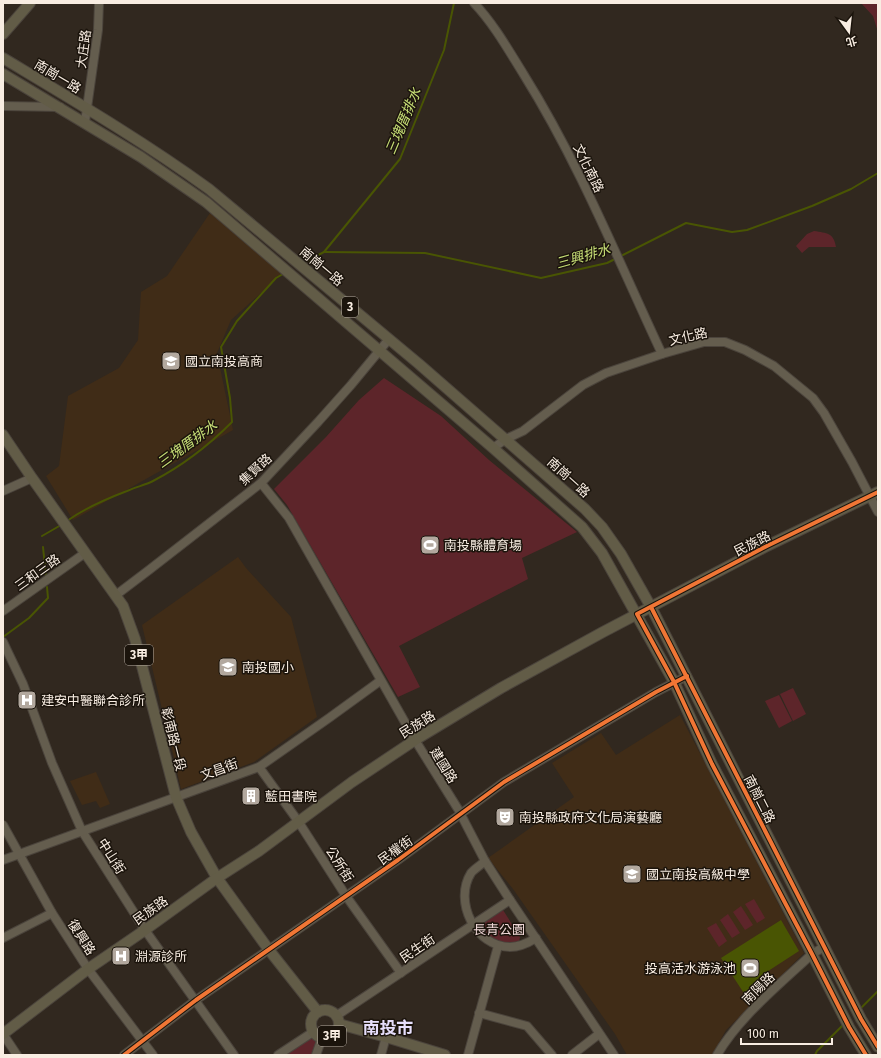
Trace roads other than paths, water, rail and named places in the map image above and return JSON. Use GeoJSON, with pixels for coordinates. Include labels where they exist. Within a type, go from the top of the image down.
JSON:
{"type":"FeatureCollection","features":[{"type":"Feature","properties":{"kind":"main road"},"geometry":{"type":"LineString","coordinates":[[3,24],[21,3]]}},
{"type":"Feature","properties":{"kind":"main road"},"geometry":{"type":"LineString","coordinates":[[3,34],[30,3]]}},
{"type":"Feature","properties":{"kind":"main road","name":"南崗一路"},"geometry":{"type":"LineString","coordinates":[[3,58],[122,130],[209,189],[389,338],[585,509],[602,527],[621,554],[651,607]]}},
{"type":"Feature","properties":{"kind":"main road","name":"南崗一路"},"geometry":{"type":"LineString","coordinates":[[3,74],[60,107],[147,161],[206,202],[493,448],[582,527],[602,553],[637,614]]}},
{"type":"Feature","properties":{"kind":"main road","name":"3甲"},"geometry":{"type":"LineString","coordinates":[[3,435],[32,478]]}},
{"type":"Feature","properties":{"kind":"main road","name":"彰南路一段"},"geometry":{"type":"LineString","coordinates":[[32,478],[116,594],[123,606],[135,639],[176,797],[191,832],[217,878],[269,950]]}},
{"type":"Feature","properties":{"kind":"main road","name":"民族路"},"geometry":{"type":"LineString","coordinates":[[3,1034],[88,968],[145,930],[217,878],[259,851],[352,782],[415,740],[502,688],[637,614],[767,546],[874,494]]}},
{"type":"Feature","properties":{"kind":"main road","name":"南崗二路"},"geometry":{"type":"LineString","coordinates":[[651,607],[851,1000],[878,1047]]}},
{"type":"Feature","properties":{"kind":"main road","name":"南崗二路"},"geometry":{"type":"LineString","coordinates":[[637,614],[674,682],[712,764],[850,1028],[866,1055]]}},
{"type":"Feature","properties":{"kind":"main road","name":"3甲"},"geometry":{"type":"LineString","coordinates":[[269,950],[318,1012]]}},
{"type":"Feature","properties":{"kind":"main road","name":"3甲"},"geometry":{"type":"LineString","coordinates":[[338,1020],[336,1034],[332,1037],[322,1038],[313,1032],[311,1025],[313,1017],[322,1010],[329,1011],[338,1020],[386,1037],[445,1055]]}},
{"type":"Feature","properties":{"kind":"street","name":"大庄路"},"geometry":{"type":"LineString","coordinates":[[84,122],[98,30],[99,3]]}},
{"type":"Feature","properties":{"kind":"street","name":"文化南路"},"geometry":{"type":"LineString","coordinates":[[474,3],[505,44],[547,111],[579,172],[662,354]]}},
{"type":"Feature","properties":{"kind":"street"},"geometry":{"type":"LineString","coordinates":[[3,106],[60,107]]}},
{"type":"Feature","properties":{"kind":"street","name":"集賢路"},"geometry":{"type":"LineString","coordinates":[[116,594],[261,483],[323,417],[389,338]]}},
{"type":"Feature","properties":{"kind":"street","name":"文化路"},"geometry":{"type":"LineString","coordinates":[[493,448],[506,439],[523,431],[583,385],[606,373],[662,354],[704,342],[725,342],[774,366],[813,398],[852,462],[874,494],[878,512]]}},
{"type":"Feature","properties":{"kind":"street"},"geometry":{"type":"LineString","coordinates":[[3,491],[32,478]]}},
{"type":"Feature","properties":{"kind":"street","name":"建國路"},"geometry":{"type":"LineString","coordinates":[[261,483],[288,518],[380,681],[460,815],[485,861],[614,1055]]}},
{"type":"Feature","properties":{"kind":"street","name":"三和三路"},"geometry":{"type":"LineString","coordinates":[[3,612],[85,552]]}},
{"type":"Feature","properties":{"kind":"street","name":"中山街"},"geometry":{"type":"LineString","coordinates":[[5,646],[22,684],[52,763],[82,831],[145,930],[234,1055]]}},
{"type":"Feature","properties":{"kind":"street","name":"民權街"},"geometry":{"type":"LineString","coordinates":[[124,1055],[196,1000],[346,896],[504,782],[649,695],[687,676]]}},
{"type":"Feature","properties":{"kind":"street","name":"文昌街"},"geometry":{"type":"LineString","coordinates":[[3,860],[259,767],[380,681]]}},
{"type":"Feature","properties":{"kind":"street","name":"公所街"},"geometry":{"type":"LineString","coordinates":[[259,767],[298,821],[346,896],[401,973]]}},
{"type":"Feature","properties":{"kind":"street","name":"復興路"},"geometry":{"type":"LineString","coordinates":[[3,825],[52,913],[88,968],[153,1055]]}},
{"type":"Feature","properties":{"kind":"street"},"geometry":{"type":"LineString","coordinates":[[485,861],[472,873],[465,889],[464,900],[469,918],[488,942],[498,946],[510,947],[524,945],[536,938]]}},
{"type":"Feature","properties":{"kind":"street","name":"民生街"},"geometry":{"type":"LineString","coordinates":[[338,1020],[401,973],[510,900]]}},
{"type":"Feature","properties":{"kind":"street"},"geometry":{"type":"LineString","coordinates":[[3,938],[52,913]]}},
{"type":"Feature","properties":{"kind":"street"},"geometry":{"type":"LineString","coordinates":[[468,1055],[498,946]]}},
{"type":"Feature","properties":{"kind":"street","name":"南陽路"},"geometry":{"type":"LineString","coordinates":[[717,1055],[726,1039],[740,1023],[812,954],[824,946]]}},
{"type":"Feature","properties":{"kind":"street"},"geometry":{"type":"LineString","coordinates":[[479,1013],[527,1026],[552,1055]]}},
{"type":"Feature","properties":{"kind":"street"},"geometry":{"type":"LineString","coordinates":[[278,1055],[313,1032]]}},
{"type":"Feature","properties":{"kind":"street"},"geometry":{"type":"LineString","coordinates":[[3,1034],[17,1055]]}},
{"type":"Feature","properties":{"kind":"street"},"geometry":{"type":"LineString","coordinates":[[572,1055],[599,1034]]}},
{"type":"Feature","properties":{"kind":"street"},"geometry":{"type":"LineString","coordinates":[[381,1055],[386,1037]]}},
{"type":"Feature","properties":{"kind":"street"},"geometry":{"type":"LineString","coordinates":[[316,1055],[322,1038]]}},
{"type":"Feature","properties":{"kind":"waterway","name":"三塊厝排水"},"geometry":{"type":"LineString","coordinates":[[305,262],[324,252],[400,159],[444,50],[454,3]]}},
{"type":"Feature","properties":{"kind":"waterway","name":"三興排水"},"geometry":{"type":"LineString","coordinates":[[621,256],[686,223],[732,232],[747,230],[812,206],[851,189],[878,173]]}},
{"type":"Feature","properties":{"kind":"waterway","name":"三興排水"},"geometry":{"type":"LineString","coordinates":[[324,252],[425,253],[541,278],[607,263],[617,258]]}},
{"type":"Feature","properties":{"kind":"waterway","name":"三塊厝排水"},"geometry":{"type":"LineString","coordinates":[[67,521],[96,504],[164,475],[195,454],[232,422],[230,398],[221,347],[237,321],[276,278],[283,274]]}},
{"type":"Feature","properties":{"kind":"waterway","name":"三塊厝排水"},"geometry":{"type":"LineString","coordinates":[[42,536],[61,525]]}},
{"type":"Feature","properties":{"kind":"waterway","name":"三塊厝排水"},"geometry":{"type":"LineString","coordinates":[[43,547],[46,576]]}},
{"type":"Feature","properties":{"kind":"waterway","name":"三塊厝排水"},"geometry":{"type":"LineString","coordinates":[[3,637],[29,618],[48,598],[47,587]]}},
{"type":"Feature","properties":{"kind":"waterway"},"geometry":{"type":"LineString","coordinates":[[860,1009],[878,991]]}},
{"type":"Feature","properties":{"kind":"waterway"},"geometry":{"type":"LineString","coordinates":[[815,1055],[817,1051],[844,1024]]}},
{"type":"Feature","properties":{"kind":"place","name":"國立南投高商"},"geometry":{"type":"Point","coordinates":[171,361]}},
{"type":"Feature","properties":{"kind":"place","name":"南投縣體育場"},"geometry":{"type":"Point","coordinates":[430,545]}},
{"type":"Feature","properties":{"kind":"place","name":"南投國小"},"geometry":{"type":"Point","coordinates":[228,667]}},
{"type":"Feature","properties":{"kind":"place","name":"建安中醫聯合診所"},"geometry":{"type":"Point","coordinates":[27,700]}},
{"type":"Feature","properties":{"kind":"place","name":"藍田書院"},"geometry":{"type":"Point","coordinates":[251,796]}},
{"type":"Feature","properties":{"kind":"place","name":"南投縣政府文化局演藝廳"},"geometry":{"type":"Point","coordinates":[505,817]}},
{"type":"Feature","properties":{"kind":"place","name":"國立南投高級中學"},"geometry":{"type":"Point","coordinates":[632,874]}},
{"type":"Feature","properties":{"kind":"place","name":"淵源診所"},"geometry":{"type":"Point","coordinates":[121,956]}},
{"type":"Feature","properties":{"kind":"place","name":"投高活水游泳池"},"geometry":{"type":"Point","coordinates":[750,968]}},
{"type":"Feature","properties":{"kind":"district","name":"南投市"},"geometry":{"type":"Point","coordinates":[388,1028]}},
{"type":"Feature","properties":{"kind":"park label","name":"長青公園"},"geometry":{"type":"Point","coordinates":[499,929]}}]}
